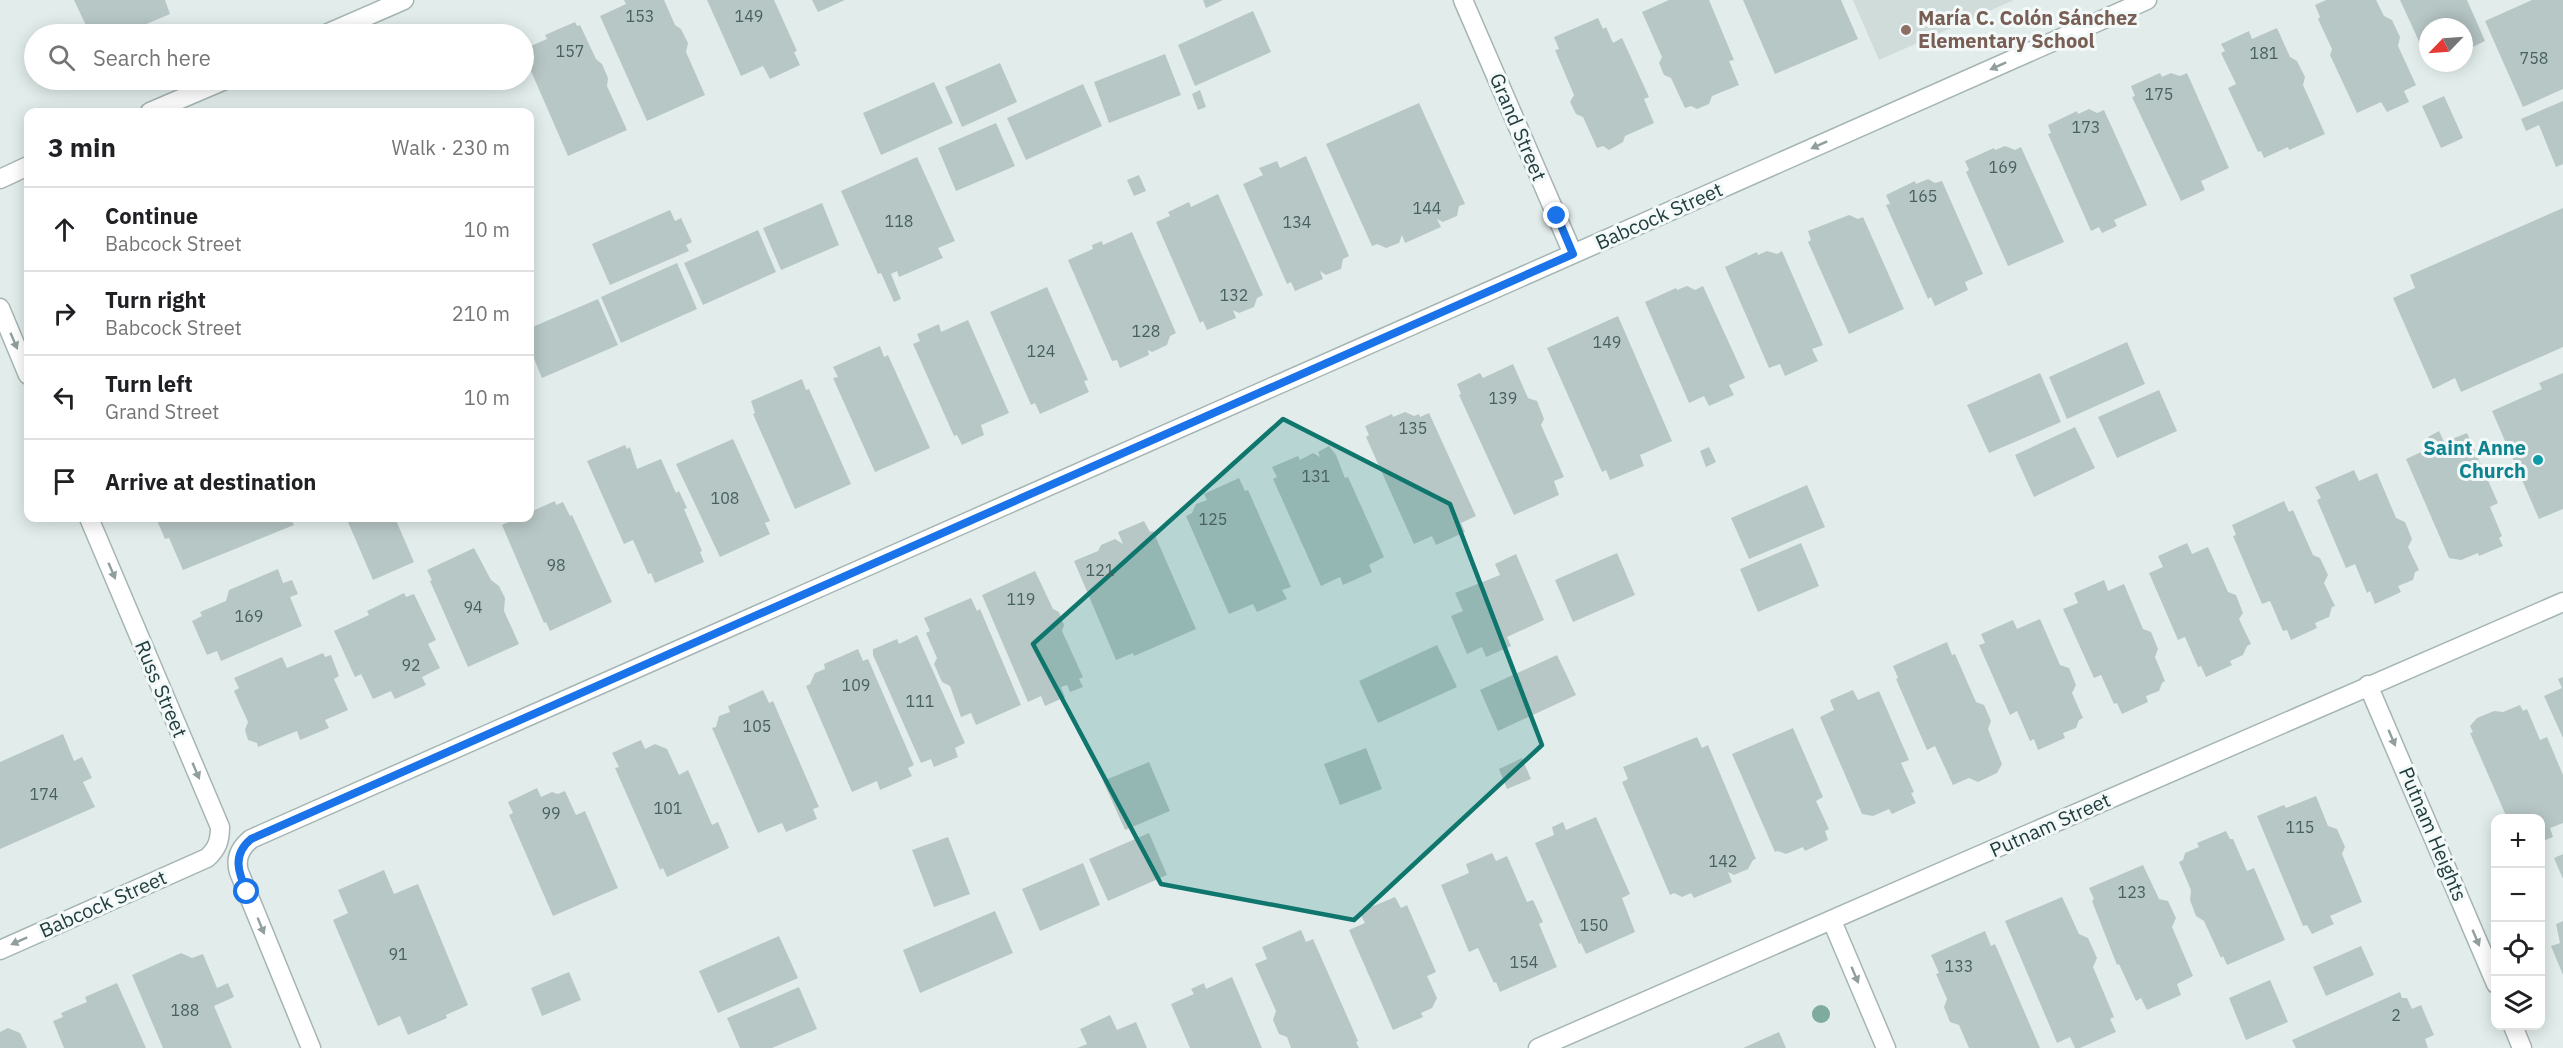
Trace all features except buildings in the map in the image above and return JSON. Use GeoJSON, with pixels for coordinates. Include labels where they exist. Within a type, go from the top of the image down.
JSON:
{"type":"FeatureCollection","features":[{"type":"Feature","properties":{"kind":"street"},"geometry":{"type":"LineString","coordinates":[[349,24],[404,0]]}},
{"type":"Feature","properties":{"kind":"street","name":"Grand Street"},"geometry":{"type":"LineString","coordinates":[[1463,0],[1573,254]]}},
{"type":"Feature","properties":{"kind":"street","name":"Babcock Street"},"geometry":{"type":"LineString","coordinates":[[311,1048],[238,872],[237,865],[242,846],[256,837],[2147,0]]}},
{"type":"Feature","properties":{"kind":"street"},"geometry":{"type":"LineString","coordinates":[[159,108],[202,90]]}},
{"type":"Feature","properties":{"kind":"street"},"geometry":{"type":"LineString","coordinates":[[0,179],[24,168]]}},
{"type":"Feature","properties":{"kind":"street"},"geometry":{"type":"LineString","coordinates":[[0,308],[24,365]]}},
{"type":"Feature","properties":{"kind":"street","name":"Russ Street"},"geometry":{"type":"LineString","coordinates":[[91,522],[220,827],[220,838],[215,851],[207,858]]}},
{"type":"Feature","properties":{"kind":"street","name":"Putnam Street"},"geometry":{"type":"LineString","coordinates":[[1538,1048],[2563,602]]}},
{"type":"Feature","properties":{"kind":"street","name":"Putnam Heights"},"geometry":{"type":"LineString","coordinates":[[2368,685],[2493,976]]}},
{"type":"Feature","properties":{"kind":"street","name":"Babcock Street"},"geometry":{"type":"LineString","coordinates":[[0,950],[207,858]]}},
{"type":"Feature","properties":{"kind":"street"},"geometry":{"type":"LineString","coordinates":[[1832,921],[1886,1048]]}},
{"type":"Feature","properties":{"kind":"street"},"geometry":{"type":"LineString","coordinates":[[2515,1030],[2523,1048]]}},
{"type":"Feature","properties":{"kind":"highlighted area"},"geometry":{"type":"Polygon","coordinates":[[[1283,419],[1450,504],[1542,745],[1354,920],[1161,884],[1033,644],[1283,419]]]}},
{"type":"Feature","properties":{"kind":"shaded area","name":"María C. Colón Sánchez Elementary School"},"geometry":{"type":"Polygon","coordinates":[[[1853,0],[2014,0],[1879,60],[1853,0]]]}},
{"type":"Feature","properties":{"kind":"place","name":"María C. Colón Sánchez Elementary School"},"geometry":{"type":"Point","coordinates":[1906,30]}},
{"type":"Feature","properties":{"kind":"place","name":"Saint Anne Church"},"geometry":{"type":"Point","coordinates":[2538,460]}},
{"type":"Feature","properties":{"kind":"route"},"geometry":{"type":"LineString","coordinates":[[247,892],[237,865],[242,846],[251,839],[1573,254],[1557,216]]}}]}
